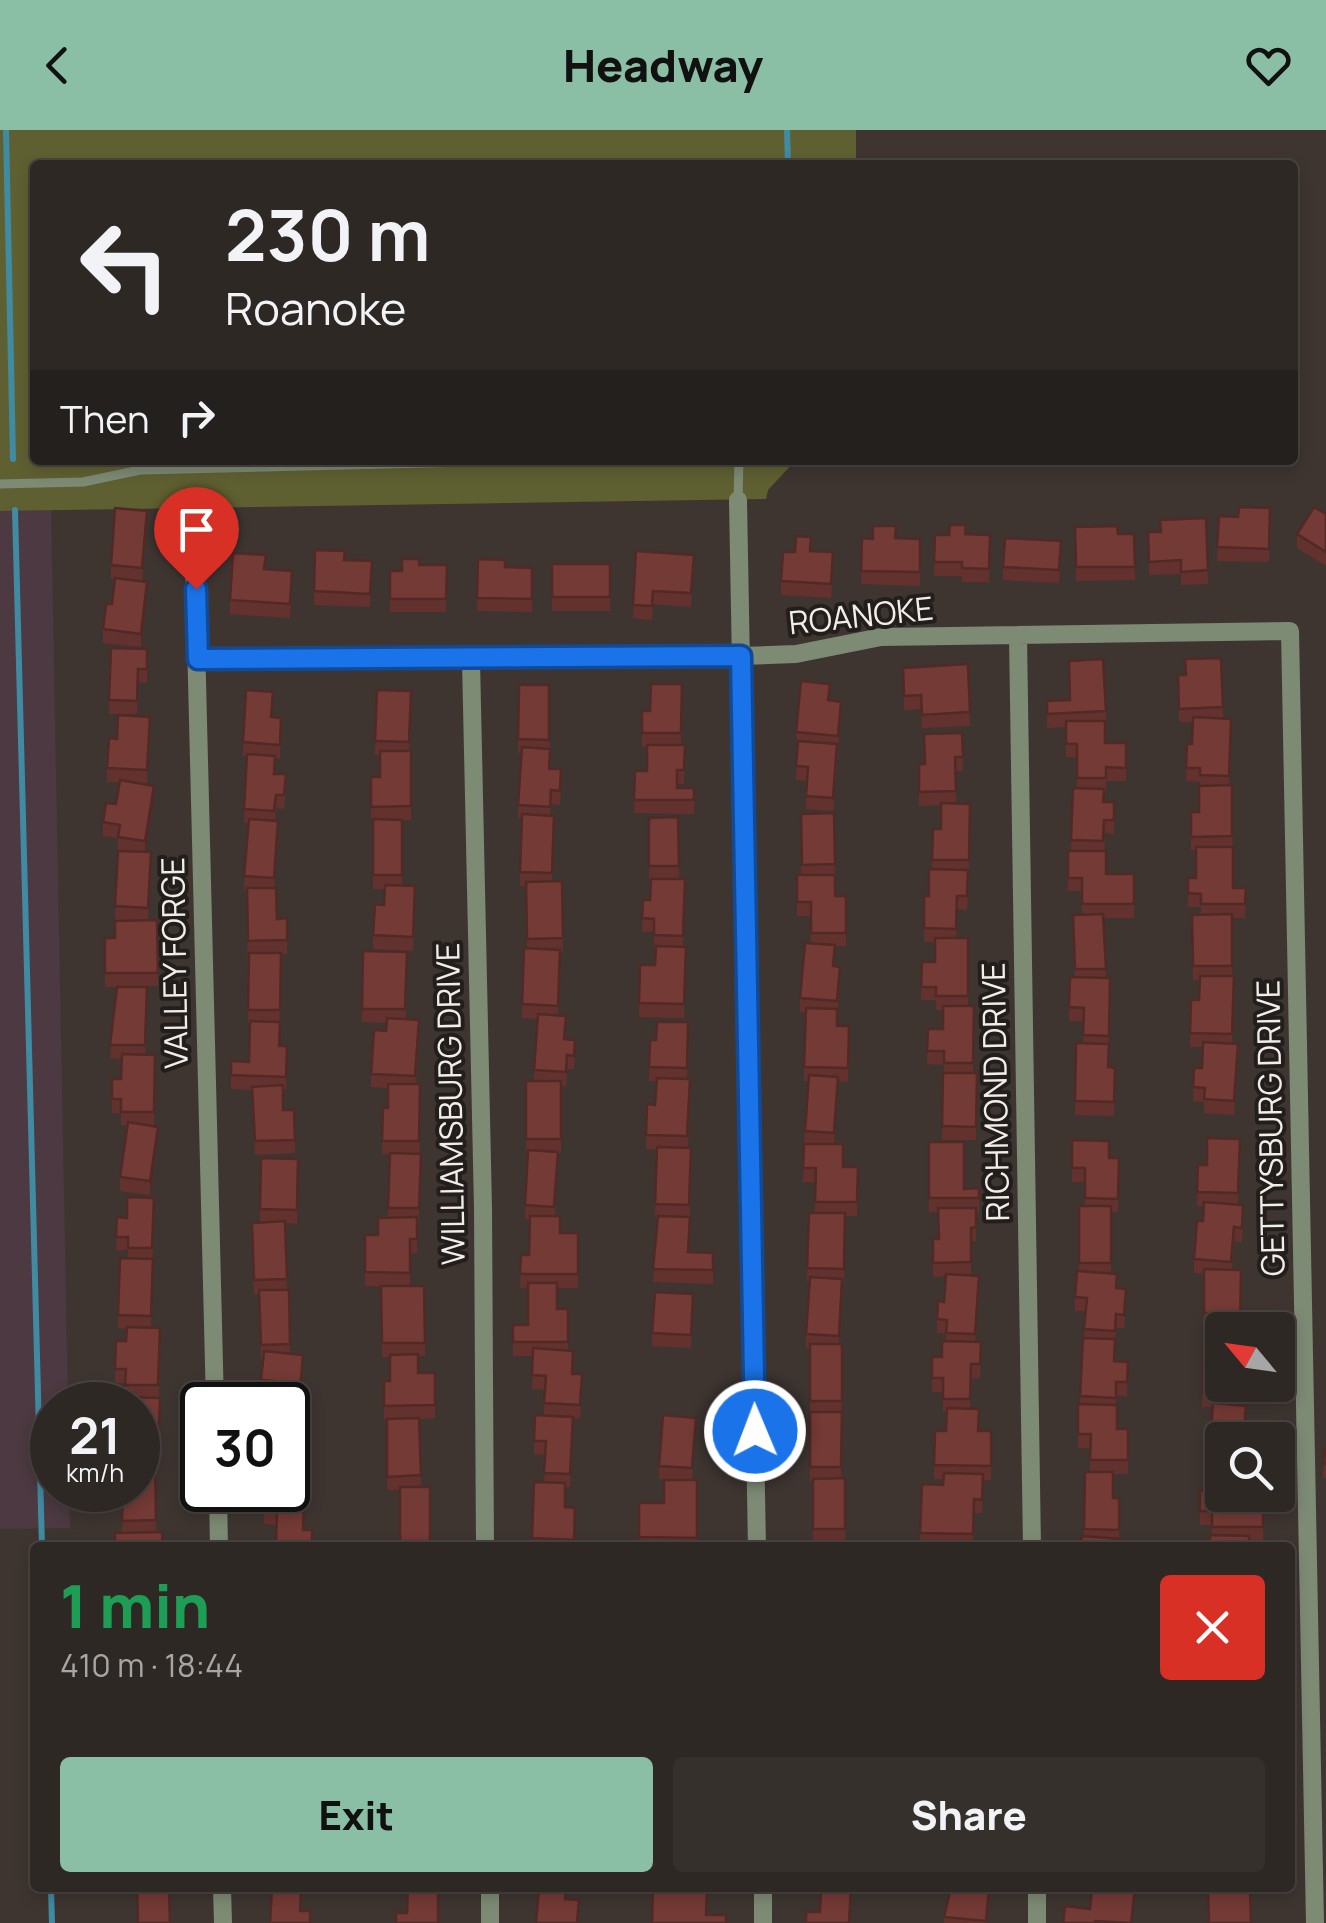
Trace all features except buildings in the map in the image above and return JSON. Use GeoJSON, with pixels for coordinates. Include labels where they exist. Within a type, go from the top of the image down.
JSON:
{"type":"FeatureCollection","features":[{"type":"Feature","properties":{"kind":"street"},"geometry":{"type":"LineString","coordinates":[[738,500],[757,1542]]}},
{"type":"Feature","properties":{"kind":"street","name":"VALLEY FORGE"},"geometry":{"type":"LineString","coordinates":[[193,519],[214,1382]]}},
{"type":"Feature","properties":{"kind":"street","name":"ROANOKE"},"geometry":{"type":"LineString","coordinates":[[198,659],[741,656],[796,654],[881,637],[1290,631]]}},
{"type":"Feature","properties":{"kind":"street","name":"GETTYSBURG DRIVE"},"geometry":{"type":"LineString","coordinates":[[1290,631],[1314,1923]]}},
{"type":"Feature","properties":{"kind":"street","name":"RICHMOND DRIVE"},"geometry":{"type":"LineString","coordinates":[[1018,635],[1032,1542]]}},
{"type":"Feature","properties":{"kind":"street","name":"WILLIAMSBURG DRIVE"},"geometry":{"type":"LineString","coordinates":[[471,660],[484,1208],[485,1542]]}},
{"type":"Feature","properties":{"kind":"street"},"geometry":{"type":"LineString","coordinates":[[218,1512],[219,1542]]}},
{"type":"Feature","properties":{"kind":"street"},"geometry":{"type":"LineString","coordinates":[[222,1892],[223,1923]]}},
{"type":"Feature","properties":{"kind":"street"},"geometry":{"type":"LineString","coordinates":[[490,1892],[490,1923]]}},
{"type":"Feature","properties":{"kind":"street"},"geometry":{"type":"LineString","coordinates":[[763,1892],[763,1923]]}},
{"type":"Feature","properties":{"kind":"street"},"geometry":{"type":"LineString","coordinates":[[1036,1892],[1037,1923]]}},
{"type":"Feature","properties":{"kind":"lane"},"geometry":{"type":"LineString","coordinates":[[0,484],[83,482],[140,470],[346,465]]}},
{"type":"Feature","properties":{"kind":"lane"},"geometry":{"type":"LineString","coordinates":[[738,500],[739,465]]}},
{"type":"Feature","properties":{"kind":"shaded area"},"geometry":{"type":"Polygon","coordinates":[[[0,130],[856,130],[856,160],[30,160],[30,465],[791,465],[768,490],[766,499],[0,511],[0,130]]]}},
{"type":"Feature","properties":{"kind":"shaded area"},"geometry":{"type":"Polygon","coordinates":[[[51,510],[68,1382],[30,1382],[30,1512],[70,1512],[70,1528],[0,1529],[0,511],[51,510]]]}},
{"type":"Feature","properties":{"kind":"waterway"},"geometry":{"type":"LineString","coordinates":[[6,130],[13,459]]}},
{"type":"Feature","properties":{"kind":"waterway"},"geometry":{"type":"LineString","coordinates":[[787,130],[788,160]]}},
{"type":"Feature","properties":{"kind":"waterway"},"geometry":{"type":"LineString","coordinates":[[15,510],[42,1542]]}},
{"type":"Feature","properties":{"kind":"waterway"},"geometry":{"type":"LineString","coordinates":[[51,1892],[52,1923]]}},
{"type":"Feature","properties":{"kind":"route"},"geometry":{"type":"LineString","coordinates":[[196,589],[198,659],[741,656],[755,1431]]}}]}
